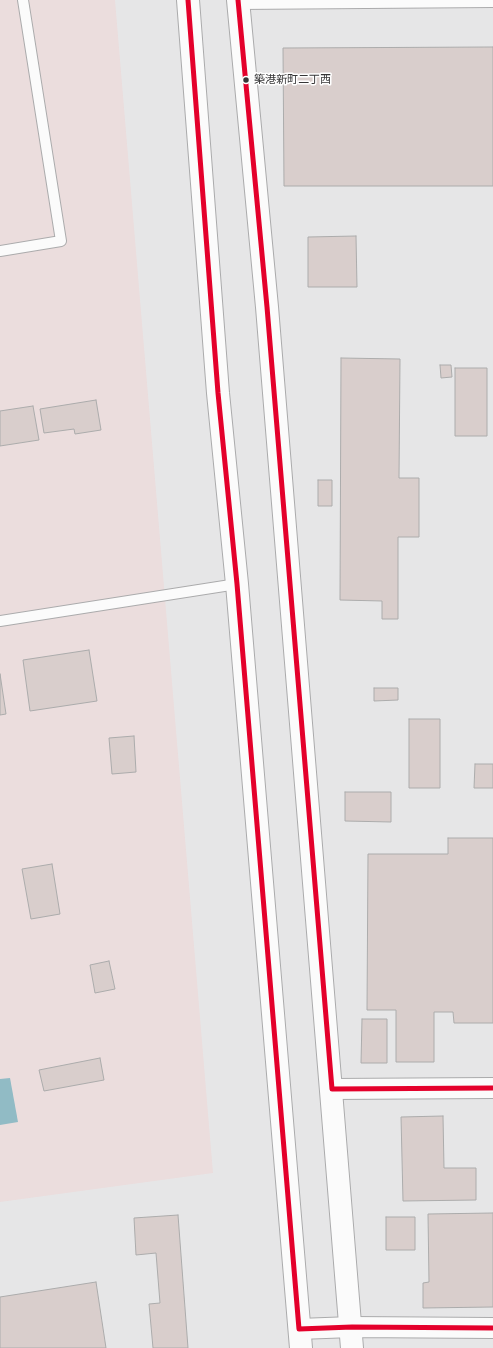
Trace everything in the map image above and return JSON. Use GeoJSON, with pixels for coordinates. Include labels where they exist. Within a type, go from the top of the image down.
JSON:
{"type":"FeatureCollection","features":[{"type":"Feature","properties":{"kind":"street"},"geometry":{"type":"LineString","coordinates":[[188,0],[218,393],[237,584],[300,1339],[493,1328]]}},
{"type":"Feature","properties":{"kind":"street"},"geometry":{"type":"LineString","coordinates":[[238,2],[268,315],[352,1337]]}},
{"type":"Feature","properties":{"kind":"street"},"geometry":{"type":"LineString","coordinates":[[332,1089],[493,1088]]}},
{"type":"Feature","properties":{"kind":"lane"},"geometry":{"type":"LineString","coordinates":[[0,251],[61,241],[23,0]]}},
{"type":"Feature","properties":{"kind":"lane"},"geometry":{"type":"LineString","coordinates":[[238,2],[493,2]]}},
{"type":"Feature","properties":{"kind":"lane"},"geometry":{"type":"LineString","coordinates":[[0,622],[237,584]]}},
{"type":"Feature","properties":{"kind":"shaded area"},"geometry":{"type":"Polygon","coordinates":[[[0,0],[115,0],[213,1173],[0,1202],[0,0]]]}},
{"type":"Feature","properties":{"kind":"water"},"geometry":{"type":"Polygon","coordinates":[[[10,1078],[18,1122],[0,1125],[0,1079],[10,1078]]]}},
{"type":"Feature","properties":{"kind":"building"},"geometry":{"type":"Polygon","coordinates":[[[493,47],[493,186],[284,186],[283,48],[493,47]]]}},
{"type":"Feature","properties":{"kind":"building"},"geometry":{"type":"Polygon","coordinates":[[[356,236],[357,287],[308,287],[308,237],[356,236]]]}},
{"type":"Feature","properties":{"kind":"building"},"geometry":{"type":"Polygon","coordinates":[[[341,358],[400,359],[399,478],[419,478],[419,537],[398,537],[398,619],[382,619],[382,601],[340,600],[341,358]]]}},
{"type":"Feature","properties":{"kind":"building"},"geometry":{"type":"Polygon","coordinates":[[[440,365],[451,365],[452,377],[441,378],[440,365]]]}},
{"type":"Feature","properties":{"kind":"building"},"geometry":{"type":"Polygon","coordinates":[[[455,368],[487,368],[487,436],[455,436],[455,368]]]}},
{"type":"Feature","properties":{"kind":"building"},"geometry":{"type":"Polygon","coordinates":[[[96,400],[101,430],[75,434],[74,429],[44,433],[40,409],[96,400]]]}},
{"type":"Feature","properties":{"kind":"building"},"geometry":{"type":"Polygon","coordinates":[[[33,406],[39,440],[0,446],[0,411],[33,406]]]}},
{"type":"Feature","properties":{"kind":"building"},"geometry":{"type":"Polygon","coordinates":[[[318,480],[332,480],[332,506],[318,506],[318,480]]]}},
{"type":"Feature","properties":{"kind":"building"},"geometry":{"type":"Polygon","coordinates":[[[89,650],[97,701],[30,711],[23,660],[89,650]]]}},
{"type":"Feature","properties":{"kind":"building"},"geometry":{"type":"Polygon","coordinates":[[[0,674],[6,714],[0,715],[0,674]]]}},
{"type":"Feature","properties":{"kind":"building"},"geometry":{"type":"Polygon","coordinates":[[[374,688],[398,688],[398,700],[374,701],[374,688]]]}},
{"type":"Feature","properties":{"kind":"building"},"geometry":{"type":"Polygon","coordinates":[[[409,719],[440,719],[440,788],[409,788],[409,719]]]}},
{"type":"Feature","properties":{"kind":"building"},"geometry":{"type":"Polygon","coordinates":[[[134,736],[136,772],[112,774],[109,738],[134,736]]]}},
{"type":"Feature","properties":{"kind":"building"},"geometry":{"type":"Polygon","coordinates":[[[475,764],[493,764],[493,788],[474,788],[475,764]]]}},
{"type":"Feature","properties":{"kind":"building"},"geometry":{"type":"Polygon","coordinates":[[[345,792],[391,792],[391,822],[345,821],[345,792]]]}},
{"type":"Feature","properties":{"kind":"building"},"geometry":{"type":"Polygon","coordinates":[[[448,838],[493,838],[493,1023],[454,1023],[453,1012],[434,1012],[434,1062],[396,1062],[396,1010],[367,1010],[368,854],[448,854],[448,838]]]}},
{"type":"Feature","properties":{"kind":"building"},"geometry":{"type":"Polygon","coordinates":[[[52,864],[60,914],[31,919],[22,869],[52,864]]]}},
{"type":"Feature","properties":{"kind":"building"},"geometry":{"type":"Polygon","coordinates":[[[109,961],[115,989],[95,993],[90,965],[109,961]]]}},
{"type":"Feature","properties":{"kind":"building"},"geometry":{"type":"Polygon","coordinates":[[[362,1019],[387,1019],[387,1063],[361,1063],[362,1019]]]}},
{"type":"Feature","properties":{"kind":"building"},"geometry":{"type":"Polygon","coordinates":[[[100,1058],[104,1080],[44,1091],[39,1070],[100,1058]]]}},
{"type":"Feature","properties":{"kind":"building"},"geometry":{"type":"Polygon","coordinates":[[[443,1116],[444,1168],[476,1168],[476,1200],[403,1201],[401,1117],[443,1116]]]}},
{"type":"Feature","properties":{"kind":"building"},"geometry":{"type":"Polygon","coordinates":[[[493,1213],[493,1307],[423,1308],[423,1283],[429,1282],[428,1214],[493,1213]]]}},
{"type":"Feature","properties":{"kind":"building"},"geometry":{"type":"Polygon","coordinates":[[[178,1215],[188,1348],[153,1348],[149,1304],[160,1303],[156,1253],[136,1255],[134,1218],[178,1215]]]}},
{"type":"Feature","properties":{"kind":"building"},"geometry":{"type":"Polygon","coordinates":[[[386,1217],[415,1217],[415,1250],[386,1250],[386,1217]]]}},
{"type":"Feature","properties":{"kind":"building"},"geometry":{"type":"Polygon","coordinates":[[[96,1282],[106,1348],[0,1348],[0,1297],[96,1282]]]}},
{"type":"Feature","properties":{"kind":"transit line"},"geometry":{"type":"LineString","coordinates":[[188,0],[218,393],[237,584],[299,1329],[352,1327],[493,1328]]}},
{"type":"Feature","properties":{"kind":"transit line"},"geometry":{"type":"LineString","coordinates":[[238,0],[267,307],[332,1089],[493,1088]]}},
{"type":"Feature","properties":{"kind":"place","name":"築港新町二丁西"},"geometry":{"type":"Point","coordinates":[246,80]}}]}
